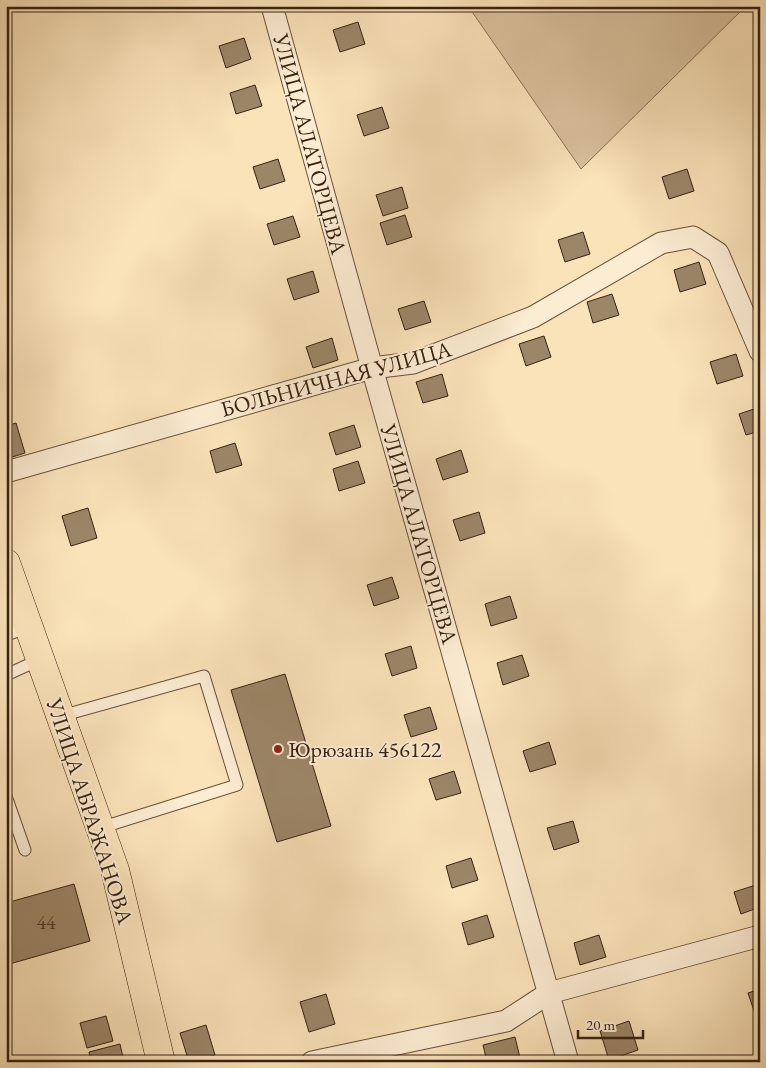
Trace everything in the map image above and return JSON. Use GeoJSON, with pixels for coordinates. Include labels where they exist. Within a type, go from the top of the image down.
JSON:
{"type":"FeatureCollection","features":[{"type":"Feature","properties":{"kind":"main road","name":"УЛИЦА АБРАЖАНОВА"},"geometry":{"type":"LineString","coordinates":[[6,563],[17,626],[41,659],[114,870],[161,1062]]}},
{"type":"Feature","properties":{"kind":"street","name":"УЛИЦА АЛАТОРЦЕВА"},"geometry":{"type":"LineString","coordinates":[[272,6],[568,1062]]}},
{"type":"Feature","properties":{"kind":"street","name":"БОЛЬНИЧНАЯ УЛИЦА"},"geometry":{"type":"LineString","coordinates":[[6,472],[372,368],[413,362],[533,317],[660,243],[693,237],[718,252],[760,351]]}},
{"type":"Feature","properties":{"kind":"street"},"geometry":{"type":"LineString","coordinates":[[312,1062],[506,1021],[549,993],[760,936]]}},
{"type":"Feature","properties":{"kind":"lane"},"geometry":{"type":"LineString","coordinates":[[6,675],[41,659]]}},
{"type":"Feature","properties":{"kind":"lane"},"geometry":{"type":"LineString","coordinates":[[61,716],[204,676],[237,786],[100,828]]}},
{"type":"Feature","properties":{"kind":"lane"},"geometry":{"type":"LineString","coordinates":[[6,796],[25,850]]}},
{"type":"Feature","properties":{"kind":"shaded area"},"geometry":{"type":"Polygon","coordinates":[[[468,6],[746,6],[581,169],[468,6]]]}},
{"type":"Feature","properties":{"kind":"building"},"geometry":{"type":"Polygon","coordinates":[[[358,22],[365,44],[340,52],[333,30],[358,22]]]}},
{"type":"Feature","properties":{"kind":"building"},"geometry":{"type":"Polygon","coordinates":[[[244,38],[251,59],[226,68],[219,46],[244,38]]]}},
{"type":"Feature","properties":{"kind":"building"},"geometry":{"type":"Polygon","coordinates":[[[255,85],[262,106],[236,114],[230,93],[255,85]]]}},
{"type":"Feature","properties":{"kind":"building"},"geometry":{"type":"Polygon","coordinates":[[[382,107],[389,128],[364,136],[357,115],[382,107]]]}},
{"type":"Feature","properties":{"kind":"building"},"geometry":{"type":"Polygon","coordinates":[[[278,159],[285,181],[260,189],[253,167],[278,159]]]}},
{"type":"Feature","properties":{"kind":"building"},"geometry":{"type":"Polygon","coordinates":[[[687,169],[694,191],[669,199],[662,177],[687,169]]]}},
{"type":"Feature","properties":{"kind":"building"},"geometry":{"type":"Polygon","coordinates":[[[402,187],[408,208],[383,216],[376,195],[402,187]]]}},
{"type":"Feature","properties":{"kind":"building"},"geometry":{"type":"Polygon","coordinates":[[[405,215],[412,237],[387,245],[380,223],[405,215]]]}},
{"type":"Feature","properties":{"kind":"building"},"geometry":{"type":"Polygon","coordinates":[[[293,216],[300,237],[274,245],[267,224],[293,216]]]}},
{"type":"Feature","properties":{"kind":"building"},"geometry":{"type":"Polygon","coordinates":[[[583,232],[590,254],[565,262],[558,240],[583,232]]]}},
{"type":"Feature","properties":{"kind":"building"},"geometry":{"type":"Polygon","coordinates":[[[699,262],[706,284],[680,292],[674,270],[699,262]]]}},
{"type":"Feature","properties":{"kind":"building"},"geometry":{"type":"Polygon","coordinates":[[[313,271],[319,292],[294,300],[287,279],[313,271]]]}},
{"type":"Feature","properties":{"kind":"building"},"geometry":{"type":"Polygon","coordinates":[[[612,294],[619,315],[593,323],[587,302],[612,294]]]}},
{"type":"Feature","properties":{"kind":"building"},"geometry":{"type":"Polygon","coordinates":[[[424,301],[431,322],[405,330],[398,309],[424,301]]]}},
{"type":"Feature","properties":{"kind":"building"},"geometry":{"type":"Polygon","coordinates":[[[544,336],[551,357],[526,366],[519,344],[544,336]]]}},
{"type":"Feature","properties":{"kind":"building"},"geometry":{"type":"Polygon","coordinates":[[[332,338],[338,360],[313,368],[306,347],[332,338]]]}},
{"type":"Feature","properties":{"kind":"building"},"geometry":{"type":"Polygon","coordinates":[[[736,354],[743,376],[717,384],[710,362],[736,354]]]}},
{"type":"Feature","properties":{"kind":"building"},"geometry":{"type":"Polygon","coordinates":[[[442,374],[448,396],[423,403],[416,382],[442,374]]]}},
{"type":"Feature","properties":{"kind":"building"},"geometry":{"type":"Polygon","coordinates":[[[760,407],[760,431],[746,435],[739,414],[760,407]]]}},
{"type":"Feature","properties":{"kind":"building"},"geometry":{"type":"Polygon","coordinates":[[[16,423],[25,453],[6,459],[6,426],[16,423]]]}},
{"type":"Feature","properties":{"kind":"building"},"geometry":{"type":"Polygon","coordinates":[[[354,425],[361,447],[336,455],[329,433],[354,425]]]}},
{"type":"Feature","properties":{"kind":"building"},"geometry":{"type":"Polygon","coordinates":[[[235,443],[242,465],[216,473],[210,451],[235,443]]]}},
{"type":"Feature","properties":{"kind":"building"},"geometry":{"type":"Polygon","coordinates":[[[461,450],[468,472],[443,480],[436,459],[461,450]]]}},
{"type":"Feature","properties":{"kind":"building"},"geometry":{"type":"Polygon","coordinates":[[[358,461],[365,483],[339,491],[333,469],[358,461]]]}},
{"type":"Feature","properties":{"kind":"building"},"geometry":{"type":"Polygon","coordinates":[[[88,508],[97,538],[71,546],[62,516],[88,508]]]}},
{"type":"Feature","properties":{"kind":"building"},"geometry":{"type":"Polygon","coordinates":[[[479,512],[485,533],[460,541],[453,520],[479,512]]]}},
{"type":"Feature","properties":{"kind":"building"},"geometry":{"type":"Polygon","coordinates":[[[392,577],[399,598],[374,606],[367,585],[392,577]]]}},
{"type":"Feature","properties":{"kind":"building"},"geometry":{"type":"Polygon","coordinates":[[[510,596],[517,618],[491,626],[485,604],[510,596]]]}},
{"type":"Feature","properties":{"kind":"building"},"geometry":{"type":"Polygon","coordinates":[[[411,646],[417,668],[392,676],[385,654],[411,646]]]}},
{"type":"Feature","properties":{"kind":"building"},"geometry":{"type":"Polygon","coordinates":[[[522,655],[529,676],[503,685],[497,663],[522,655]]]}},
{"type":"Feature","properties":{"kind":"building"},"geometry":{"type":"Polygon","coordinates":[[[285,674],[331,826],[277,842],[231,690],[285,674]]]}},
{"type":"Feature","properties":{"kind":"building"},"geometry":{"type":"Polygon","coordinates":[[[430,707],[437,729],[411,737],[404,715],[430,707]]]}},
{"type":"Feature","properties":{"kind":"building"},"geometry":{"type":"Polygon","coordinates":[[[549,742],[556,764],[530,772],[523,751],[549,742]]]}},
{"type":"Feature","properties":{"kind":"building"},"geometry":{"type":"Polygon","coordinates":[[[454,771],[461,793],[436,800],[429,779],[454,771]]]}},
{"type":"Feature","properties":{"kind":"building"},"geometry":{"type":"Polygon","coordinates":[[[573,821],[579,842],[554,850],[547,828],[573,821]]]}},
{"type":"Feature","properties":{"kind":"building"},"geometry":{"type":"Polygon","coordinates":[[[471,858],[478,880],[452,888],[446,866],[471,858]]]}},
{"type":"Feature","properties":{"kind":"building"},"geometry":{"type":"Polygon","coordinates":[[[74,884],[90,941],[6,965],[6,903],[74,884]]]}},
{"type":"Feature","properties":{"kind":"building"},"geometry":{"type":"Polygon","coordinates":[[[759,884],[760,907],[741,914],[734,892],[759,884]]]}},
{"type":"Feature","properties":{"kind":"building"},"geometry":{"type":"Polygon","coordinates":[[[487,915],[494,937],[468,945],[462,923],[487,915]]]}},
{"type":"Feature","properties":{"kind":"building"},"geometry":{"type":"Polygon","coordinates":[[[599,935],[606,957],[580,965],[574,943],[599,935]]]}},
{"type":"Feature","properties":{"kind":"building"},"geometry":{"type":"Polygon","coordinates":[[[760,989],[760,1013],[755,1014],[748,993],[760,989]]]}},
{"type":"Feature","properties":{"kind":"building"},"geometry":{"type":"Polygon","coordinates":[[[326,994],[335,1024],[309,1032],[300,1002],[326,994]]]}},
{"type":"Feature","properties":{"kind":"building"},"geometry":{"type":"Polygon","coordinates":[[[106,1016],[113,1041],[87,1048],[80,1023],[106,1016]]]}},
{"type":"Feature","properties":{"kind":"building"},"geometry":{"type":"Polygon","coordinates":[[[629,1021],[638,1050],[609,1060],[600,1031],[629,1021]]]}},
{"type":"Feature","properties":{"kind":"building"},"geometry":{"type":"Polygon","coordinates":[[[206,1025],[215,1055],[189,1062],[180,1033],[206,1025]]]}},
{"type":"Feature","properties":{"kind":"building"},"geometry":{"type":"Polygon","coordinates":[[[515,1037],[521,1062],[487,1062],[483,1045],[515,1037]]]}},
{"type":"Feature","properties":{"kind":"building"},"geometry":{"type":"Polygon","coordinates":[[[120,1044],[124,1062],[91,1062],[89,1052],[120,1044]]]}},
{"type":"Feature","properties":{"kind":"place","name":"Юрюзань 456122"},"geometry":{"type":"Point","coordinates":[278,749]}}]}
